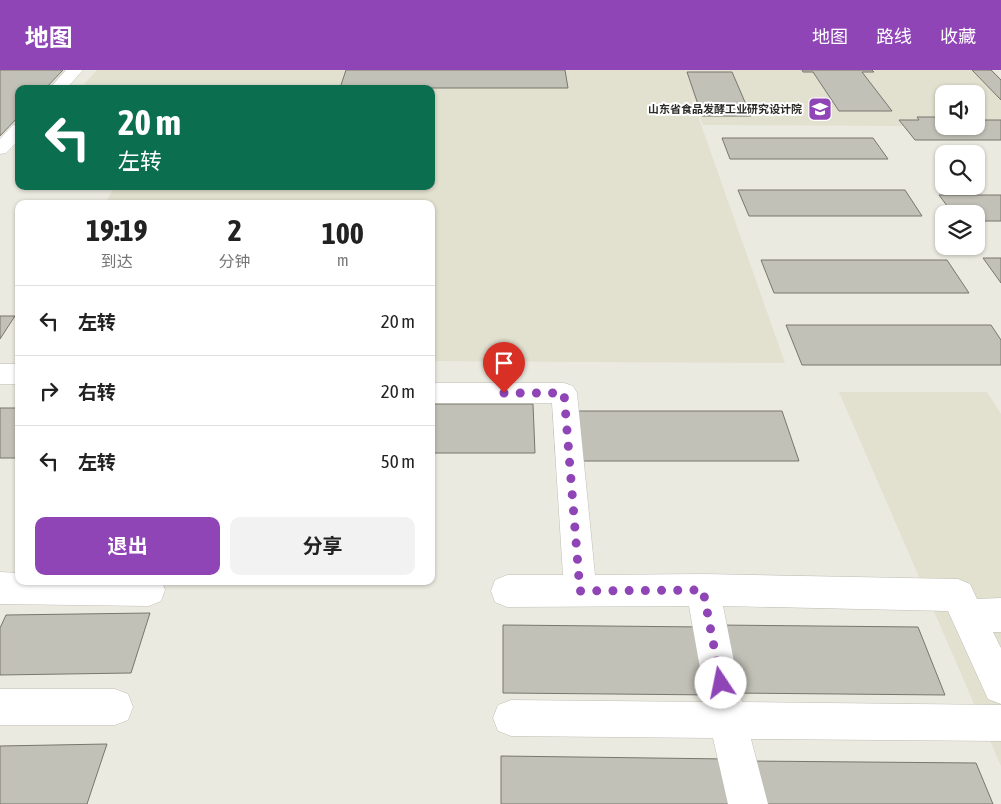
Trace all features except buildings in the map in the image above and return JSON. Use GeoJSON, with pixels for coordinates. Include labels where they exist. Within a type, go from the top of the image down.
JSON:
{"type":"FeatureCollection","features":[{"type":"Feature","properties":{"kind":"street"},"geometry":{"type":"LineString","coordinates":[[61,85],[75,70]]}},
{"type":"Feature","properties":{"kind":"street"},"geometry":{"type":"LineString","coordinates":[[0,149],[15,133]]}},
{"type":"Feature","properties":{"kind":"street"},"geometry":{"type":"LineString","coordinates":[[0,374],[15,374]]}},
{"type":"Feature","properties":{"kind":"street"},"geometry":{"type":"LineString","coordinates":[[435,393],[564,393],[580,591]]}},
{"type":"Feature","properties":{"kind":"street"},"geometry":{"type":"LineString","coordinates":[[0,588],[73,585],[148,590]]}},
{"type":"Feature","properties":{"kind":"street"},"geometry":{"type":"LineString","coordinates":[[703,590],[728,721],[748,804]]}},
{"type":"Feature","properties":{"kind":"street"},"geometry":{"type":"LineString","coordinates":[[506,591],[703,590],[958,595],[1001,686]]}},
{"type":"Feature","properties":{"kind":"street"},"geometry":{"type":"LineString","coordinates":[[968,616],[1001,615]]}},
{"type":"Feature","properties":{"kind":"street"},"geometry":{"type":"LineString","coordinates":[[0,707],[115,707]]}},
{"type":"Feature","properties":{"kind":"street"},"geometry":{"type":"LineString","coordinates":[[511,718],[1001,723]]}},
{"type":"Feature","properties":{"kind":"shaded area"},"geometry":{"type":"Polygon","coordinates":[[[97,70],[993,70],[1001,78],[1001,140],[915,140],[904,126],[703,125],[685,79],[785,363],[435,361],[435,200],[107,200],[113,190],[435,190],[435,85],[84,85],[97,70]]]}},
{"type":"Feature","properties":{"kind":"shaded area"},"geometry":{"type":"Polygon","coordinates":[[[839,392],[987,392],[1001,414],[1001,766],[839,392]]]}},
{"type":"Feature","properties":{"kind":"place","name":"山东省食品发酵工业研究设计院"},"geometry":{"type":"Point","coordinates":[820,109]}},
{"type":"Feature","properties":{"kind":"route"},"geometry":{"type":"LineString","coordinates":[[504,393],[564,393],[580,591],[703,590],[721,683]]}}]}
